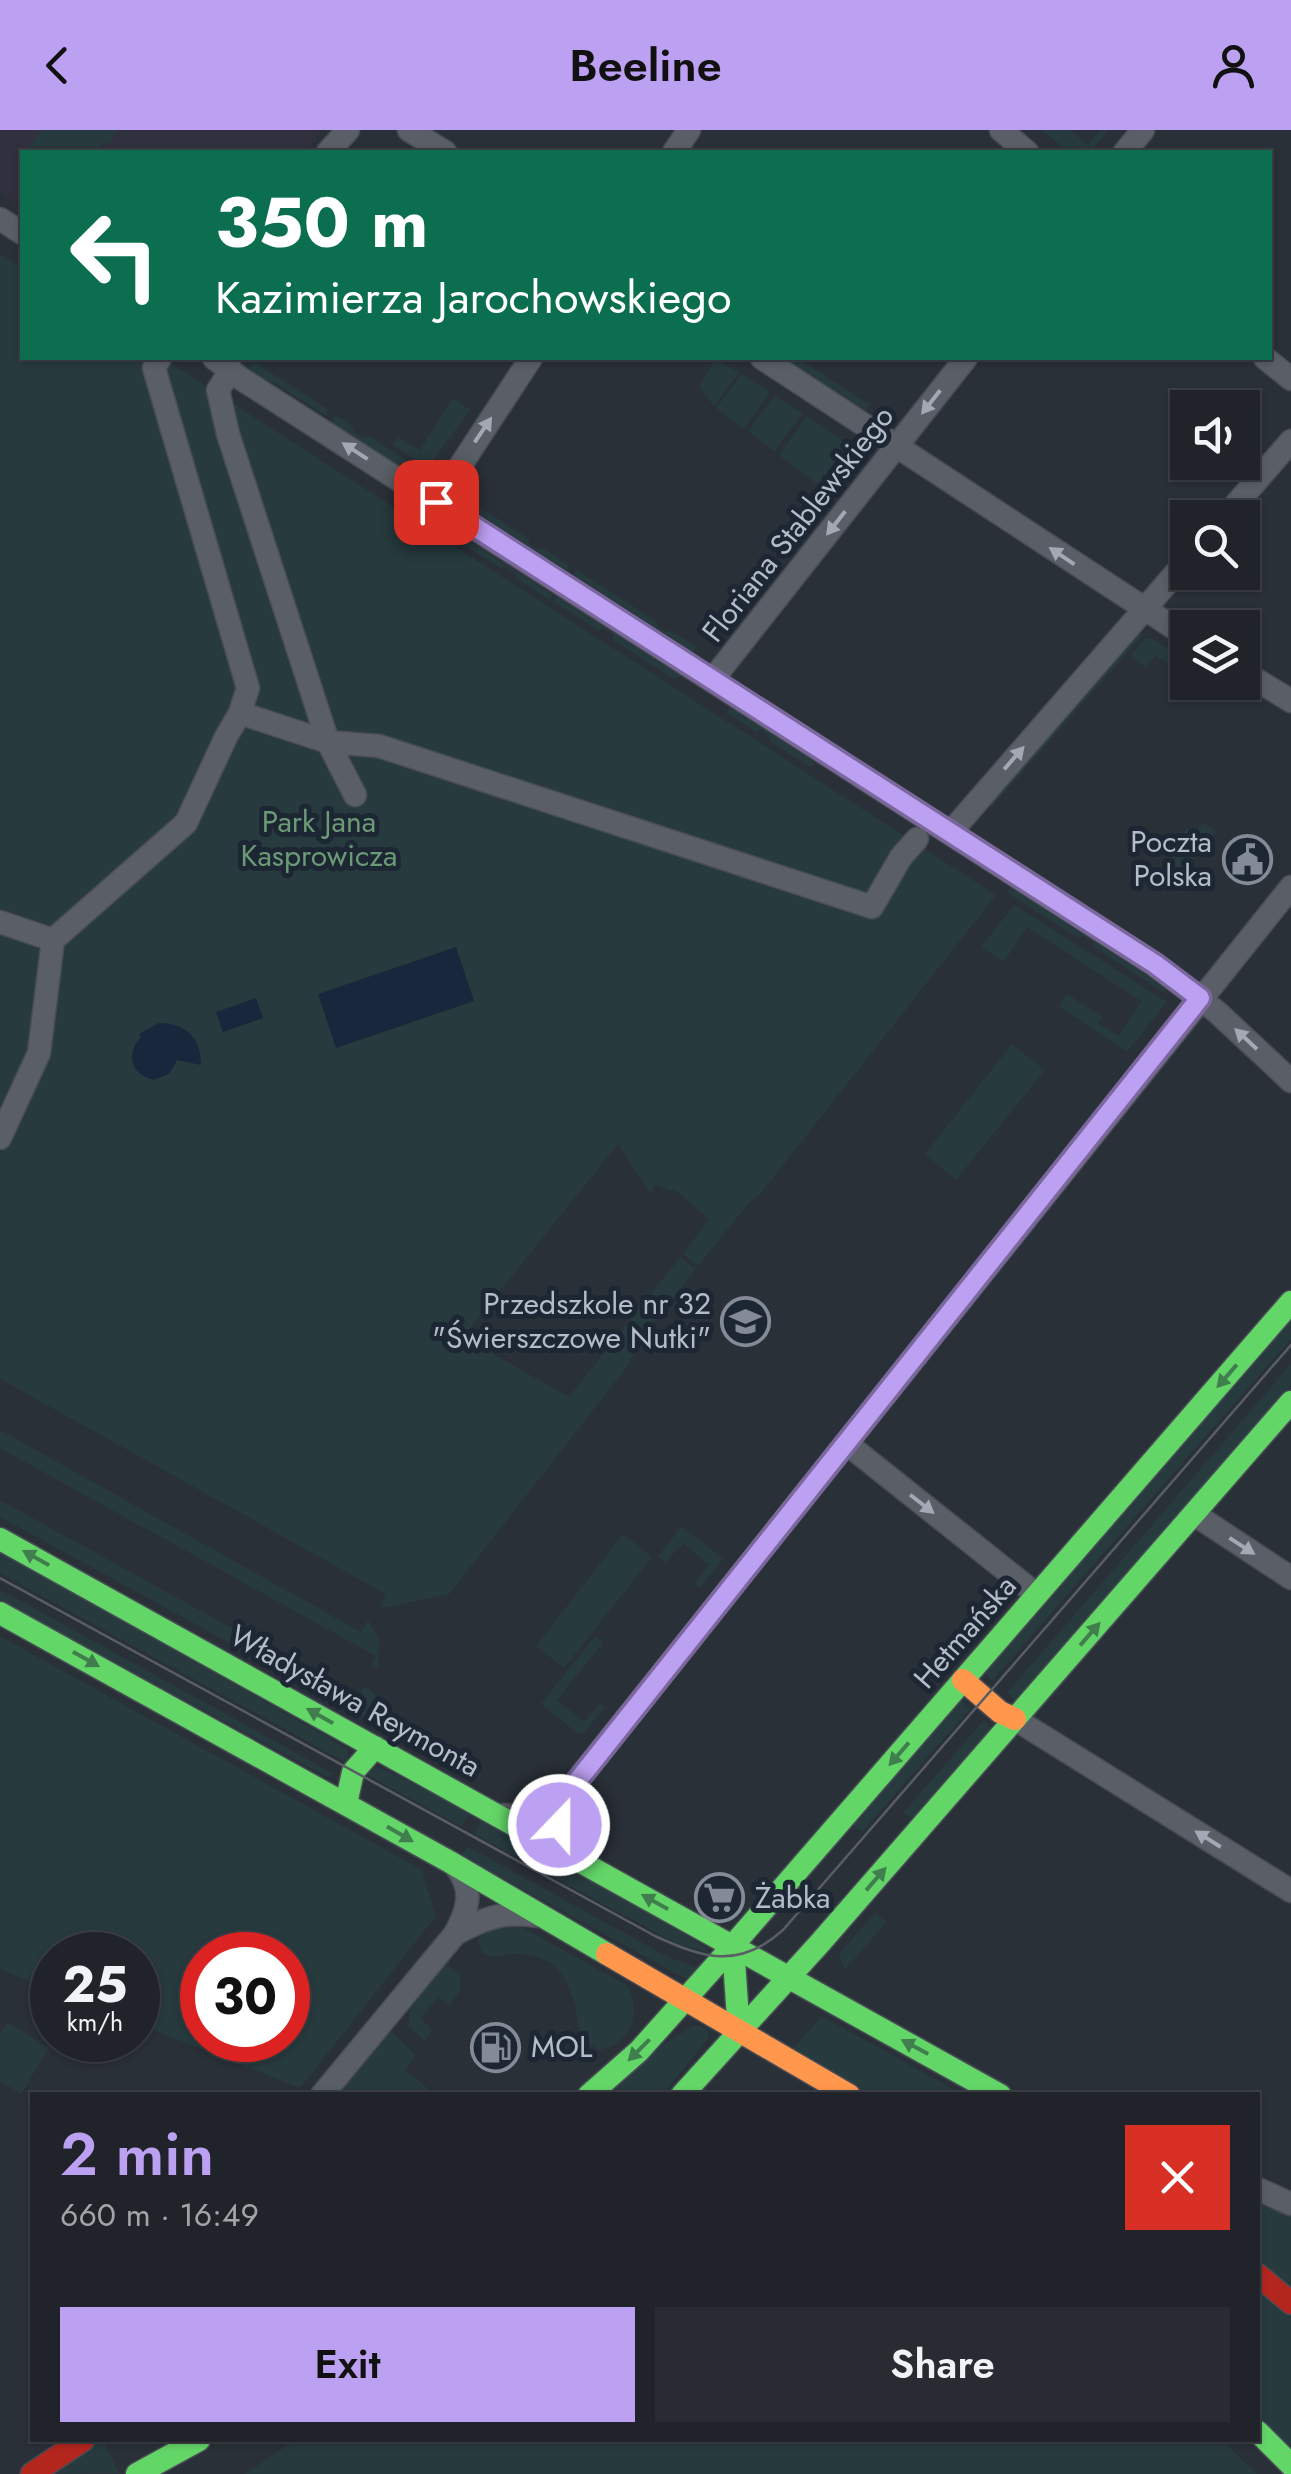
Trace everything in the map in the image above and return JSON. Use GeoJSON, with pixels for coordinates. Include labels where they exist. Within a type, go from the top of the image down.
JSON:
{"type":"FeatureCollection","features":[{"type":"Feature","properties":{"kind":"main road","name":"Hetmańska"},"geometry":{"type":"LineString","coordinates":[[592,2092],[638,2051],[733,1946],[1291,1302]]}},
{"type":"Feature","properties":{"kind":"main road"},"geometry":{"type":"LineString","coordinates":[[685,2092],[1016,1720],[1291,1402]]}},
{"type":"Feature","properties":{"kind":"main road","name":"Władysława Reymonta"},"geometry":{"type":"LineString","coordinates":[[0,1539],[995,2092]]}},
{"type":"Feature","properties":{"kind":"main road"},"geometry":{"type":"LineString","coordinates":[[0,1613],[456,1866],[845,2092]]}},
{"type":"Feature","properties":{"kind":"main road"},"geometry":{"type":"LineString","coordinates":[[963,1680],[1000,1712],[1016,1720]]}},
{"type":"Feature","properties":{"kind":"main road"},"geometry":{"type":"LineString","coordinates":[[346,1804],[346,1782],[356,1763],[375,1746]]}},
{"type":"Feature","properties":{"kind":"main road"},"geometry":{"type":"LineString","coordinates":[[733,1946],[739,2033]]}},
{"type":"Feature","properties":{"kind":"main road"},"geometry":{"type":"LineString","coordinates":[[685,2000],[823,1998]]}},
{"type":"Feature","properties":{"kind":"main road"},"geometry":{"type":"LineString","coordinates":[[1260,2277],[1291,2303]]}},
{"type":"Feature","properties":{"kind":"main road"},"geometry":{"type":"LineString","coordinates":[[1260,2434],[1291,2465]]}},
{"type":"Feature","properties":{"kind":"main road"},"geometry":{"type":"LineString","coordinates":[[32,2474],[80,2442]]}},
{"type":"Feature","properties":{"kind":"main road"},"geometry":{"type":"LineString","coordinates":[[137,2474],[195,2442]]}},
{"type":"Feature","properties":{"kind":"street"},"geometry":{"type":"LineString","coordinates":[[330,150],[351,130]]}},
{"type":"Feature","properties":{"kind":"street"},"geometry":{"type":"LineString","coordinates":[[409,130],[442,150]]}},
{"type":"Feature","properties":{"kind":"street"},"geometry":{"type":"LineString","coordinates":[[1001,130],[1025,150]]}},
{"type":"Feature","properties":{"kind":"street"},"geometry":{"type":"LineString","coordinates":[[1127,150],[1143,130]]}},
{"type":"Feature","properties":{"kind":"street"},"geometry":{"type":"LineString","coordinates":[[0,1138],[39,1053],[53,940],[186,823],[240,713],[248,688],[154,368],[159,360]]}},
{"type":"Feature","properties":{"kind":"street"},"geometry":{"type":"LineString","coordinates":[[436,502],[530,360]]}},
{"type":"Feature","properties":{"kind":"street"},"geometry":{"type":"LineString","coordinates":[[765,360],[1170,626]]}},
{"type":"Feature","properties":{"kind":"street","name":"Floriana Stablewskiego"},"geometry":{"type":"LineString","coordinates":[[714,680],[964,360]]}},
{"type":"Feature","properties":{"kind":"street"},"geometry":{"type":"LineString","coordinates":[[1268,360],[1291,380]]}},
{"type":"Feature","properties":{"kind":"street"},"geometry":{"type":"LineString","coordinates":[[355,795],[328,742],[228,434],[218,390],[223,364],[1155,964],[1200,998],[1291,1082]]}},
{"type":"Feature","properties":{"kind":"street"},"geometry":{"type":"LineString","coordinates":[[1240,500],[1291,441]]}},
{"type":"Feature","properties":{"kind":"street"},"geometry":{"type":"LineString","coordinates":[[950,832],[1170,579]]}},
{"type":"Feature","properties":{"kind":"street"},"geometry":{"type":"LineString","coordinates":[[1260,682],[1291,702]]}},
{"type":"Feature","properties":{"kind":"street"},"geometry":{"type":"LineString","coordinates":[[240,713],[328,742],[378,746],[872,907],[901,857],[917,839]]}},
{"type":"Feature","properties":{"kind":"street"},"geometry":{"type":"LineString","coordinates":[[499,1814],[539,1814],[567,1794],[1291,887]]}},
{"type":"Feature","properties":{"kind":"street"},"geometry":{"type":"LineString","coordinates":[[0,922],[53,940]]}},
{"type":"Feature","properties":{"kind":"street"},"geometry":{"type":"LineString","coordinates":[[846,1443],[1037,1595]]}},
{"type":"Feature","properties":{"kind":"street"},"geometry":{"type":"LineString","coordinates":[[1194,1514],[1291,1578]]}},
{"type":"Feature","properties":{"kind":"street"},"geometry":{"type":"LineString","coordinates":[[1016,1720],[1291,1891]]}},
{"type":"Feature","properties":{"kind":"street"},"geometry":{"type":"LineString","coordinates":[[567,1794],[559,1825],[561,1838],[576,1857]]}},
{"type":"Feature","properties":{"kind":"street"},"geometry":{"type":"LineString","coordinates":[[324,2092],[456,1934],[469,1899],[464,1878],[456,1866]]}},
{"type":"Feature","properties":{"kind":"street"},"geometry":{"type":"LineString","coordinates":[[456,1934],[491,1917],[539,1916]]}},
{"type":"Feature","properties":{"kind":"street"},"geometry":{"type":"LineString","coordinates":[[1260,2190],[1291,2204]]}},
{"type":"Feature","properties":{"kind":"shaded area"},"geometry":{"type":"Polygon","coordinates":[[[0,130],[321,130],[308,150],[20,150],[20,206],[0,192],[0,130]]]}},
{"type":"Feature","properties":{"kind":"shaded area"},"geometry":{"type":"Polygon","coordinates":[[[456,947],[474,1001],[336,1048],[318,994],[456,947]]]}},
{"type":"Feature","properties":{"kind":"shaded area"},"geometry":{"type":"Polygon","coordinates":[[[256,998],[263,1018],[223,1032],[216,1012],[256,998]]]}},
{"type":"Feature","properties":{"kind":"shaded area"},"geometry":{"type":"Polygon","coordinates":[[[159,1023],[177,1026],[190,1034],[198,1047],[201,1065],[177,1060],[170,1073],[154,1080],[140,1074],[133,1063],[133,1050],[139,1034],[159,1023]]]}},
{"type":"Feature","properties":{"kind":"green space"},"geometry":{"type":"Polygon","coordinates":[[[41,130],[118,130],[109,145],[104,142],[98,150],[28,150],[41,130]]]}},
{"type":"Feature","properties":{"kind":"green space"},"geometry":{"type":"Polygon","coordinates":[[[1042,130],[1070,130],[1088,145],[1100,130],[1108,130],[1092,150],[1066,150],[1042,130]]]}},
{"type":"Feature","properties":{"kind":"green space","name":"Park Jana Kasprowicza"},"geometry":{"type":"Polygon","coordinates":[[[0,254],[20,267],[20,360],[165,360],[996,895],[761,1193],[698,1266],[683,1254],[709,1219],[678,1192],[655,1185],[651,1194],[618,1144],[463,1337],[569,1397],[680,1257],[696,1269],[635,1346],[630,1363],[449,1594],[383,1608],[380,1606],[386,1594],[0,1379],[0,1155],[44,1058],[0,1125],[0,254]]]}},
{"type":"Feature","properties":{"kind":"green space"},"geometry":{"type":"Polygon","coordinates":[[[715,360],[740,372],[714,406],[699,386],[715,360]]]}},
{"type":"Feature","properties":{"kind":"green space"},"geometry":{"type":"Polygon","coordinates":[[[787,360],[800,360],[869,404],[866,411],[787,360]]]}},
{"type":"Feature","properties":{"kind":"green space"},"geometry":{"type":"Polygon","coordinates":[[[254,362],[329,410],[326,416],[276,384],[247,373],[254,362]]]}},
{"type":"Feature","properties":{"kind":"green space"},"geometry":{"type":"Polygon","coordinates":[[[742,374],[770,392],[744,429],[716,408],[742,374]]]}},
{"type":"Feature","properties":{"kind":"green space"},"geometry":{"type":"Polygon","coordinates":[[[775,396],[803,414],[774,451],[748,431],[775,396]]]}},
{"type":"Feature","properties":{"kind":"green space"},"geometry":{"type":"Polygon","coordinates":[[[453,398],[470,410],[428,467],[393,445],[398,437],[420,450],[453,398]]]}},
{"type":"Feature","properties":{"kind":"green space"},"geometry":{"type":"Polygon","coordinates":[[[336,415],[363,438],[369,436],[414,465],[409,477],[399,466],[331,422],[336,415]]]}},
{"type":"Feature","properties":{"kind":"green space"},"geometry":{"type":"Polygon","coordinates":[[[807,416],[858,452],[826,491],[779,455],[807,416]]]}},
{"type":"Feature","properties":{"kind":"green space"},"geometry":{"type":"Polygon","coordinates":[[[478,506],[529,539],[529,544],[538,550],[543,548],[570,566],[567,571],[484,518],[468,515],[478,506]]]}},
{"type":"Feature","properties":{"kind":"green space"},"geometry":{"type":"Polygon","coordinates":[[[460,528],[467,532],[469,541],[553,595],[550,600],[506,567],[501,568],[456,540],[460,528]]]}},
{"type":"Feature","properties":{"kind":"green space"},"geometry":{"type":"Polygon","coordinates":[[[576,569],[657,622],[657,626],[696,646],[692,658],[682,651],[681,644],[573,575],[576,569]]]}},
{"type":"Feature","properties":{"kind":"green space"},"geometry":{"type":"Polygon","coordinates":[[[556,596],[665,666],[673,664],[684,671],[674,679],[613,640],[613,635],[604,629],[598,630],[553,601],[556,596]]]}},
{"type":"Feature","properties":{"kind":"green space"},"geometry":{"type":"Polygon","coordinates":[[[1140,632],[1143,635],[991,808],[987,805],[1140,632]]]}},
{"type":"Feature","properties":{"kind":"green space"},"geometry":{"type":"Polygon","coordinates":[[[1145,639],[1153,639],[1170,650],[1170,665],[1156,656],[1146,668],[1131,655],[1145,639]]]}},
{"type":"Feature","properties":{"kind":"green space"},"geometry":{"type":"Polygon","coordinates":[[[733,702],[740,706],[742,715],[815,762],[812,768],[770,741],[769,735],[761,730],[756,732],[727,713],[733,702]]]}},
{"type":"Feature","properties":{"kind":"green space"},"geometry":{"type":"Polygon","coordinates":[[[1203,822],[1216,832],[1183,872],[1176,873],[1162,862],[1187,828],[1195,833],[1203,822]]]}},
{"type":"Feature","properties":{"kind":"green space"},"geometry":{"type":"Polygon","coordinates":[[[1012,887],[1073,928],[1149,971],[1168,989],[1163,992],[1094,947],[1084,936],[1078,938],[1006,892],[1012,887]]]}},
{"type":"Feature","properties":{"kind":"green space"},"geometry":{"type":"Polygon","coordinates":[[[1014,905],[1167,1002],[1127,1052],[1059,1006],[1066,995],[1070,996],[1102,1017],[1098,1023],[1119,1036],[1141,1001],[1027,927],[1004,962],[981,947],[1014,905]]]}},
{"type":"Feature","properties":{"kind":"green space"},"geometry":{"type":"Polygon","coordinates":[[[1012,1044],[1045,1070],[956,1180],[925,1154],[1012,1044]]]}},
{"type":"Feature","properties":{"kind":"green space"},"geometry":{"type":"Polygon","coordinates":[[[1291,1320],[1291,1339],[992,1681],[983,1672],[1291,1320]]]}},
{"type":"Feature","properties":{"kind":"green space"},"geometry":{"type":"Polygon","coordinates":[[[1291,1364],[1291,1385],[1017,1702],[1007,1693],[1291,1364]]]}},
{"type":"Feature","properties":{"kind":"green space"},"geometry":{"type":"Polygon","coordinates":[[[0,1430],[361,1632],[368,1620],[379,1638],[378,1667],[370,1669],[376,1656],[0,1448],[0,1430]]]}},
{"type":"Feature","properties":{"kind":"green space"},"geometry":{"type":"Polygon","coordinates":[[[0,1500],[360,1699],[363,1686],[378,1700],[380,1721],[354,1711],[0,1517],[0,1500]]]}},
{"type":"Feature","properties":{"kind":"green space"},"geometry":{"type":"Polygon","coordinates":[[[682,1526],[723,1559],[700,1588],[694,1584],[709,1565],[683,1543],[665,1563],[658,1556],[682,1526]]]}},
{"type":"Feature","properties":{"kind":"green space"},"geometry":{"type":"Polygon","coordinates":[[[623,1534],[652,1557],[564,1668],[536,1646],[623,1534]]]}},
{"type":"Feature","properties":{"kind":"green space"},"geometry":{"type":"Polygon","coordinates":[[[0,1551],[348,1749],[347,1763],[0,1573],[0,1551]]]}},
{"type":"Feature","properties":{"kind":"green space"},"geometry":{"type":"Polygon","coordinates":[[[0,1590],[334,1774],[327,1777],[0,1600],[0,1590]]]}},
{"type":"Feature","properties":{"kind":"green space"},"geometry":{"type":"Polygon","coordinates":[[[0,1636],[422,1870],[436,1916],[300,2088],[234,2062],[310,2062],[310,1932],[180,1932],[180,2041],[160,2033],[160,1932],[30,1932],[30,1981],[0,1969],[0,1636]]]}},
{"type":"Feature","properties":{"kind":"green space"},"geometry":{"type":"Polygon","coordinates":[[[595,1636],[601,1645],[557,1700],[584,1722],[600,1703],[605,1707],[584,1733],[577,1733],[541,1704],[595,1636]]]}},
{"type":"Feature","properties":{"kind":"green space"},"geometry":{"type":"Polygon","coordinates":[[[960,1700],[970,1709],[862,1832],[852,1824],[960,1700]]]}},
{"type":"Feature","properties":{"kind":"green space"},"geometry":{"type":"Polygon","coordinates":[[[984,1720],[993,1729],[912,1818],[903,1813],[984,1720]]]}},
{"type":"Feature","properties":{"kind":"green space"},"geometry":{"type":"Polygon","coordinates":[[[376,1766],[470,1811],[462,1827],[366,1774],[376,1766]]]}},
{"type":"Feature","properties":{"kind":"green space"},"geometry":{"type":"Polygon","coordinates":[[[483,1817],[705,1947],[708,1953],[675,1943],[474,1834],[483,1817]]]}},
{"type":"Feature","properties":{"kind":"green space"},"geometry":{"type":"Polygon","coordinates":[[[467,1846],[668,1957],[699,1968],[686,1979],[462,1856],[467,1846]]]}},
{"type":"Feature","properties":{"kind":"green space"},"geometry":{"type":"Polygon","coordinates":[[[875,1913],[886,1922],[845,1970],[839,1954],[875,1913]]]}},
{"type":"Feature","properties":{"kind":"green space"},"geometry":{"type":"Polygon","coordinates":[[[514,1923],[627,1985],[634,2015],[619,2041],[599,2050],[580,2038],[571,1992],[557,1969],[546,1960],[531,1955],[482,1953],[478,1941],[483,1930],[514,1923]]]}},
{"type":"Feature","properties":{"kind":"green space"},"geometry":{"type":"Polygon","coordinates":[[[447,1964],[460,1976],[460,1990],[450,2006],[438,1997],[421,2019],[432,2029],[425,2041],[408,2026],[410,2009],[447,1964]]]}},
{"type":"Feature","properties":{"kind":"green space"},"geometry":{"type":"Polygon","coordinates":[[[821,2017],[959,2092],[865,2092],[792,2050],[821,2017]]]}},
{"type":"Feature","properties":{"kind":"green space"},"geometry":{"type":"Polygon","coordinates":[[[7,2022],[30,2036],[30,2062],[40,2062],[21,2094],[0,2081],[0,2034],[7,2022]]]}},
{"type":"Feature","properties":{"kind":"green space"},"geometry":{"type":"Polygon","coordinates":[[[693,2026],[708,2031],[709,2038],[664,2092],[608,2092],[662,2045],[693,2026]]]}},
{"type":"Feature","properties":{"kind":"green space"},"geometry":{"type":"Polygon","coordinates":[[[392,2032],[415,2055],[405,2070],[432,2092],[334,2092],[392,2032]]]}},
{"type":"Feature","properties":{"kind":"green space"},"geometry":{"type":"Polygon","coordinates":[[[1260,2202],[1291,2217],[1291,2289],[1260,2262],[1260,2202]]]}},
{"type":"Feature","properties":{"kind":"green space"},"geometry":{"type":"Polygon","coordinates":[[[1260,2291],[1291,2318],[1291,2450],[1260,2419],[1260,2291]]]}},
{"type":"Feature","properties":{"kind":"green space"},"geometry":{"type":"Polygon","coordinates":[[[100,2442],[104,2442],[119,2473],[53,2474],[100,2442]]]}},
{"type":"Feature","properties":{"kind":"green space"},"geometry":{"type":"Polygon","coordinates":[[[292,2442],[1224,2442],[1257,2474],[245,2474],[292,2442]]]}},
{"type":"Feature","properties":{"kind":"tram line"},"geometry":{"type":"LineString","coordinates":[[0,1578],[655,1936],[705,1954],[736,1955],[767,1943],[783,1930],[1291,1345]]}},
{"type":"Feature","properties":{"kind":"traffic: fast"},"geometry":{"type":"LineString","coordinates":[[592,2092],[639,2051],[715,1966],[1291,1302]]}},
{"type":"Feature","properties":{"kind":"traffic: fast"},"geometry":{"type":"LineString","coordinates":[[685,2092],[820,1943],[1291,1402]]}},
{"type":"Feature","properties":{"kind":"traffic: fast"},"geometry":{"type":"LineString","coordinates":[[0,1539],[995,2092]]}},
{"type":"Feature","properties":{"kind":"traffic: fast"},"geometry":{"type":"LineString","coordinates":[[0,1613],[450,1862],[607,1954]]}},
{"type":"Feature","properties":{"kind":"traffic: fast"},"geometry":{"type":"LineString","coordinates":[[346,1804],[353,1772],[375,1747]]}},
{"type":"Feature","properties":{"kind":"traffic: fast"},"geometry":{"type":"LineString","coordinates":[[733,1946],[739,2033]]}},
{"type":"Feature","properties":{"kind":"traffic: fast"},"geometry":{"type":"LineString","coordinates":[[1260,2434],[1291,2465]]}},
{"type":"Feature","properties":{"kind":"traffic: fast"},"geometry":{"type":"LineString","coordinates":[[137,2474],[195,2442]]}},
{"type":"Feature","properties":{"kind":"traffic: slow"},"geometry":{"type":"LineString","coordinates":[[963,1680],[1000,1712],[1015,1719]]}},
{"type":"Feature","properties":{"kind":"traffic: slow"},"geometry":{"type":"LineString","coordinates":[[607,1954],[844,2092]]}},
{"type":"Feature","properties":{"kind":"traffic: jam"},"geometry":{"type":"LineString","coordinates":[[1260,2277],[1291,2303]]}},
{"type":"Feature","properties":{"kind":"traffic: jam"},"geometry":{"type":"LineString","coordinates":[[32,2474],[80,2442]]}},
{"type":"Feature","properties":{"kind":"place","name":"Poczta Polska"},"geometry":{"type":"Point","coordinates":[1247,859]}},
{"type":"Feature","properties":{"kind":"place","name":"Przedszkole nr 32 \"Świerszczowe Nutki\""},"geometry":{"type":"Point","coordinates":[746,1321]}},
{"type":"Feature","properties":{"kind":"place","name":"Żabka"},"geometry":{"type":"Point","coordinates":[720,1898]}},
{"type":"Feature","properties":{"kind":"place","name":"MOL"},"geometry":{"type":"Point","coordinates":[496,2047]}},
{"type":"Feature","properties":{"kind":"route"},"geometry":{"type":"LineString","coordinates":[[436,502],[1155,964],[1200,998],[567,1794],[559,1825]]}}]}
